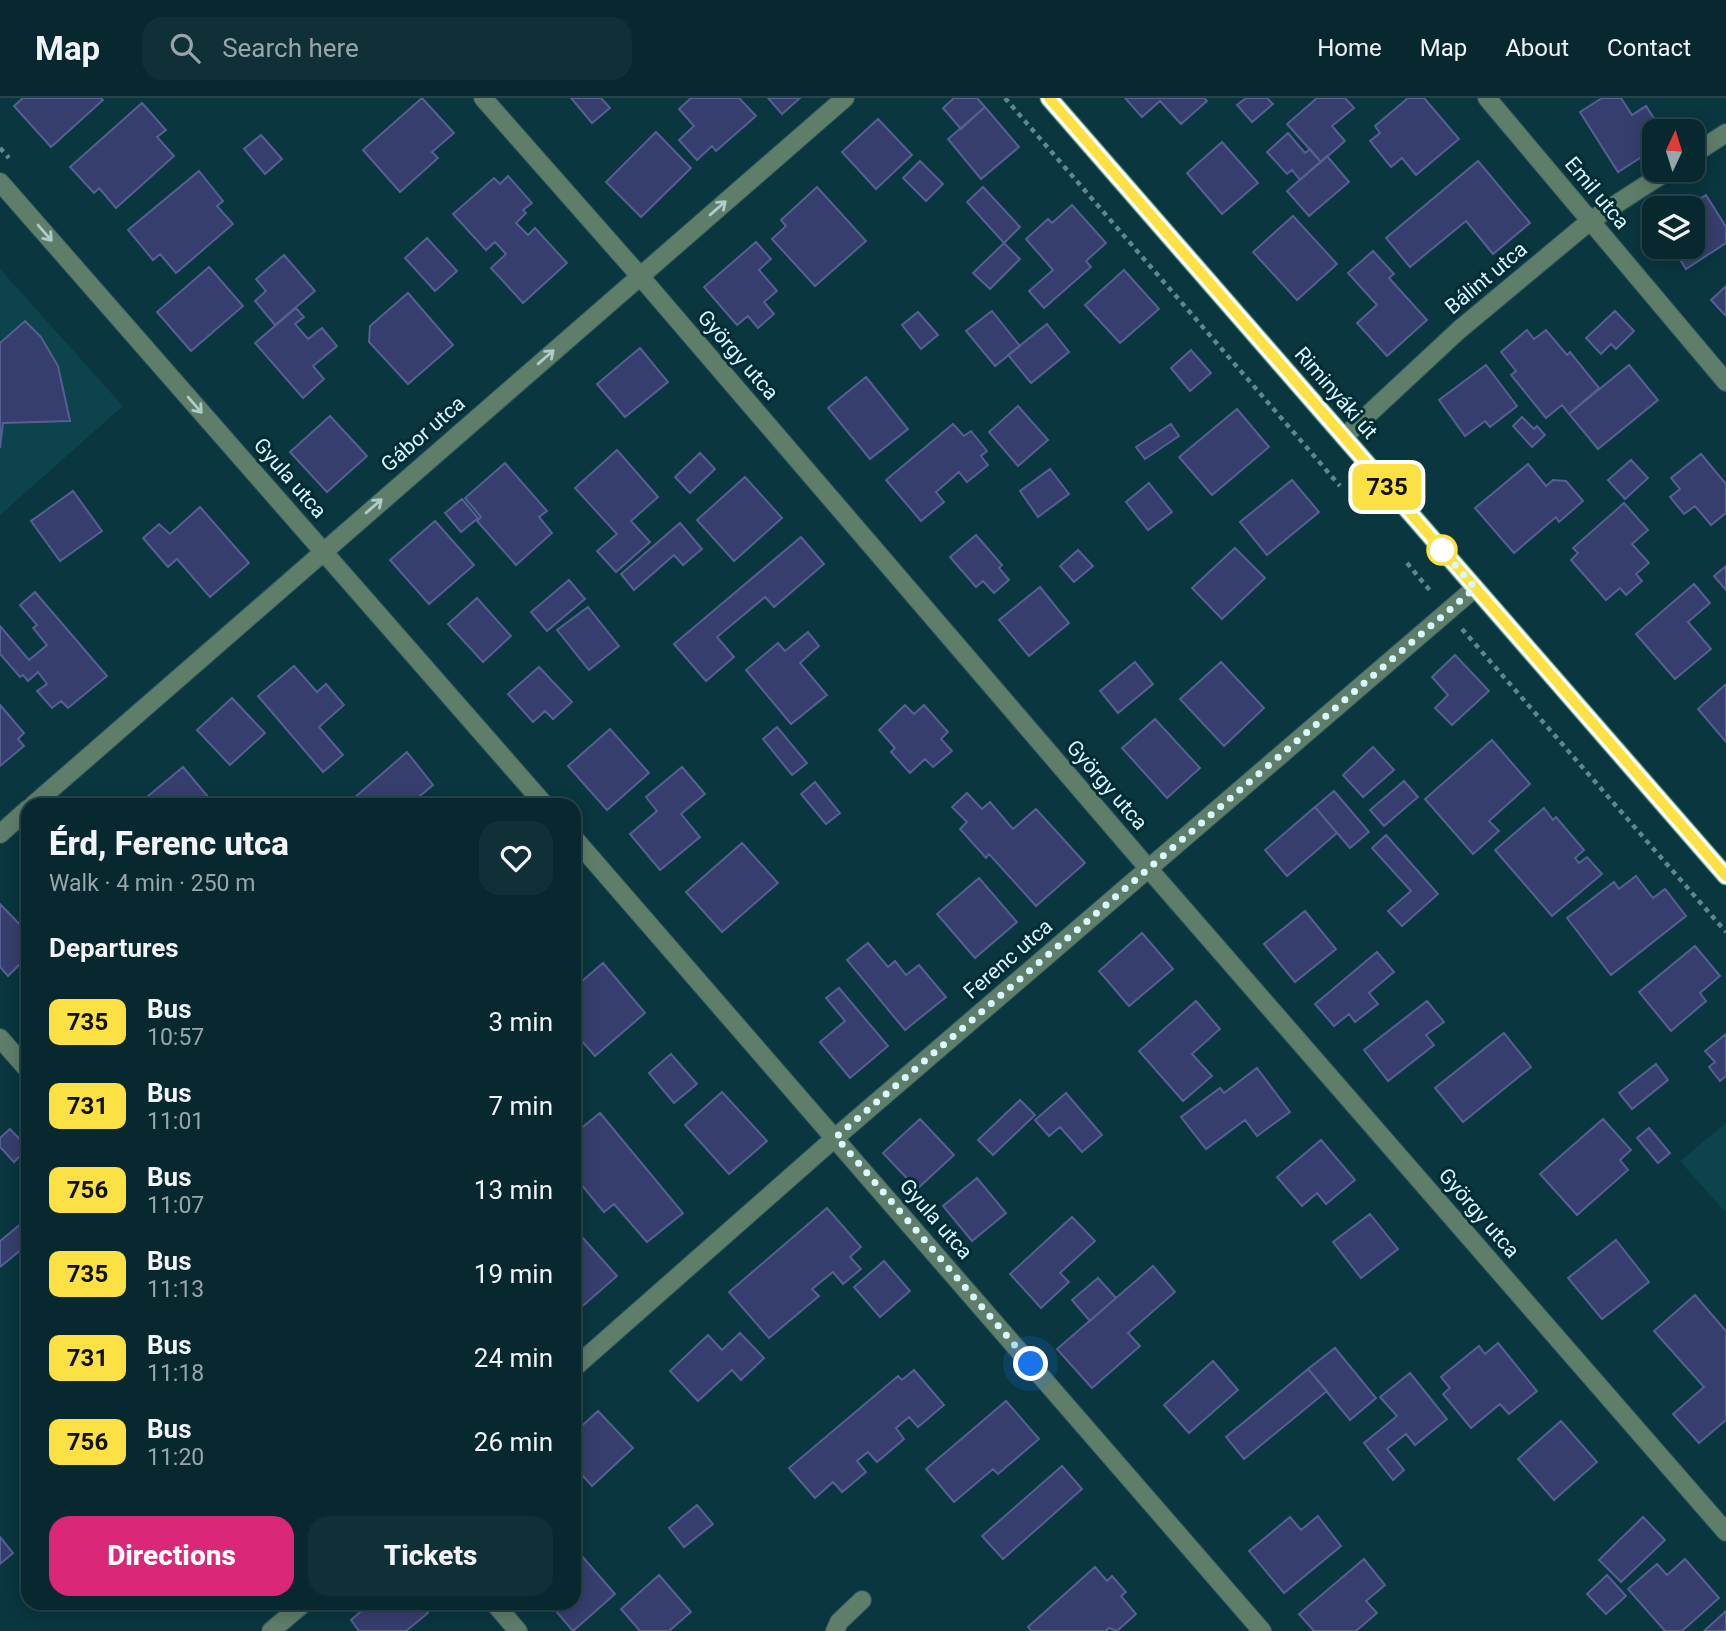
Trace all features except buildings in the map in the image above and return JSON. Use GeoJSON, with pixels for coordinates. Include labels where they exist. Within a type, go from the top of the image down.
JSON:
{"type":"FeatureCollection","features":[{"type":"Feature","properties":{"kind":"main road","name":"Riminyáki út"},"geometry":{"type":"LineString","coordinates":[[1049,98],[1726,876]]}},
{"type":"Feature","properties":{"kind":"street","name":"György utca"},"geometry":{"type":"LineString","coordinates":[[483,98],[1726,1532]]}},
{"type":"Feature","properties":{"kind":"street","name":"Gábor utca"},"geometry":{"type":"LineString","coordinates":[[41,798],[845,98]]}},
{"type":"Feature","properties":{"kind":"street","name":"Emil utca"},"geometry":{"type":"LineString","coordinates":[[1487,98],[1726,382]]}},
{"type":"Feature","properties":{"kind":"street"},"geometry":{"type":"LineString","coordinates":[[1705,147],[1726,133]]}},
{"type":"Feature","properties":{"kind":"street","name":"Gyula utca"},"geometry":{"type":"LineString","coordinates":[[0,182],[539,798]]}},
{"type":"Feature","properties":{"kind":"street","name":"Bálint utca"},"geometry":{"type":"LineString","coordinates":[[1344,437],[1460,330],[1590,220],[1650,182]]}},
{"type":"Feature","properties":{"kind":"street","name":"Ferenc utca"},"geometry":{"type":"LineString","coordinates":[[581,1362],[836,1137],[1475,588]]}},
{"type":"Feature","properties":{"kind":"street"},"geometry":{"type":"LineString","coordinates":[[0,834],[21,815]]}},
{"type":"Feature","properties":{"kind":"street","name":"Gyula utca"},"geometry":{"type":"LineString","coordinates":[[581,846],[1262,1631]]}},
{"type":"Feature","properties":{"kind":"street"},"geometry":{"type":"LineString","coordinates":[[0,1038],[21,1062]]}},
{"type":"Feature","properties":{"kind":"street"},"geometry":{"type":"LineString","coordinates":[[835,1631],[839,1622],[862,1600]]}},
{"type":"Feature","properties":{"kind":"street"},"geometry":{"type":"LineString","coordinates":[[271,1631],[296,1610]]}},
{"type":"Feature","properties":{"kind":"street"},"geometry":{"type":"LineString","coordinates":[[500,1610],[518,1631]]}},
{"type":"Feature","properties":{"kind":"path"},"geometry":{"type":"LineString","coordinates":[[1005,98],[1340,486]]}},
{"type":"Feature","properties":{"kind":"path"},"geometry":{"type":"LineString","coordinates":[[1406,563],[1726,932]]}},
{"type":"Feature","properties":{"kind":"shaded area"},"geometry":{"type":"Polygon","coordinates":[[[0,269],[123,406],[0,515],[0,269]]]}},
{"type":"Feature","properties":{"kind":"shaded area"},"geometry":{"type":"Polygon","coordinates":[[[1726,1123],[1726,1213],[1680,1161],[1726,1123]]]}},
{"type":"Feature","properties":{"kind":"bus line","name":"735"},"geometry":{"type":"LineString","coordinates":[[1049,98],[1726,876]]}},
{"type":"Feature","properties":{"kind":"route"},"geometry":{"type":"LineString","coordinates":[[1031,1364],[836,1137],[1475,588],[1442,550]]}}]}
